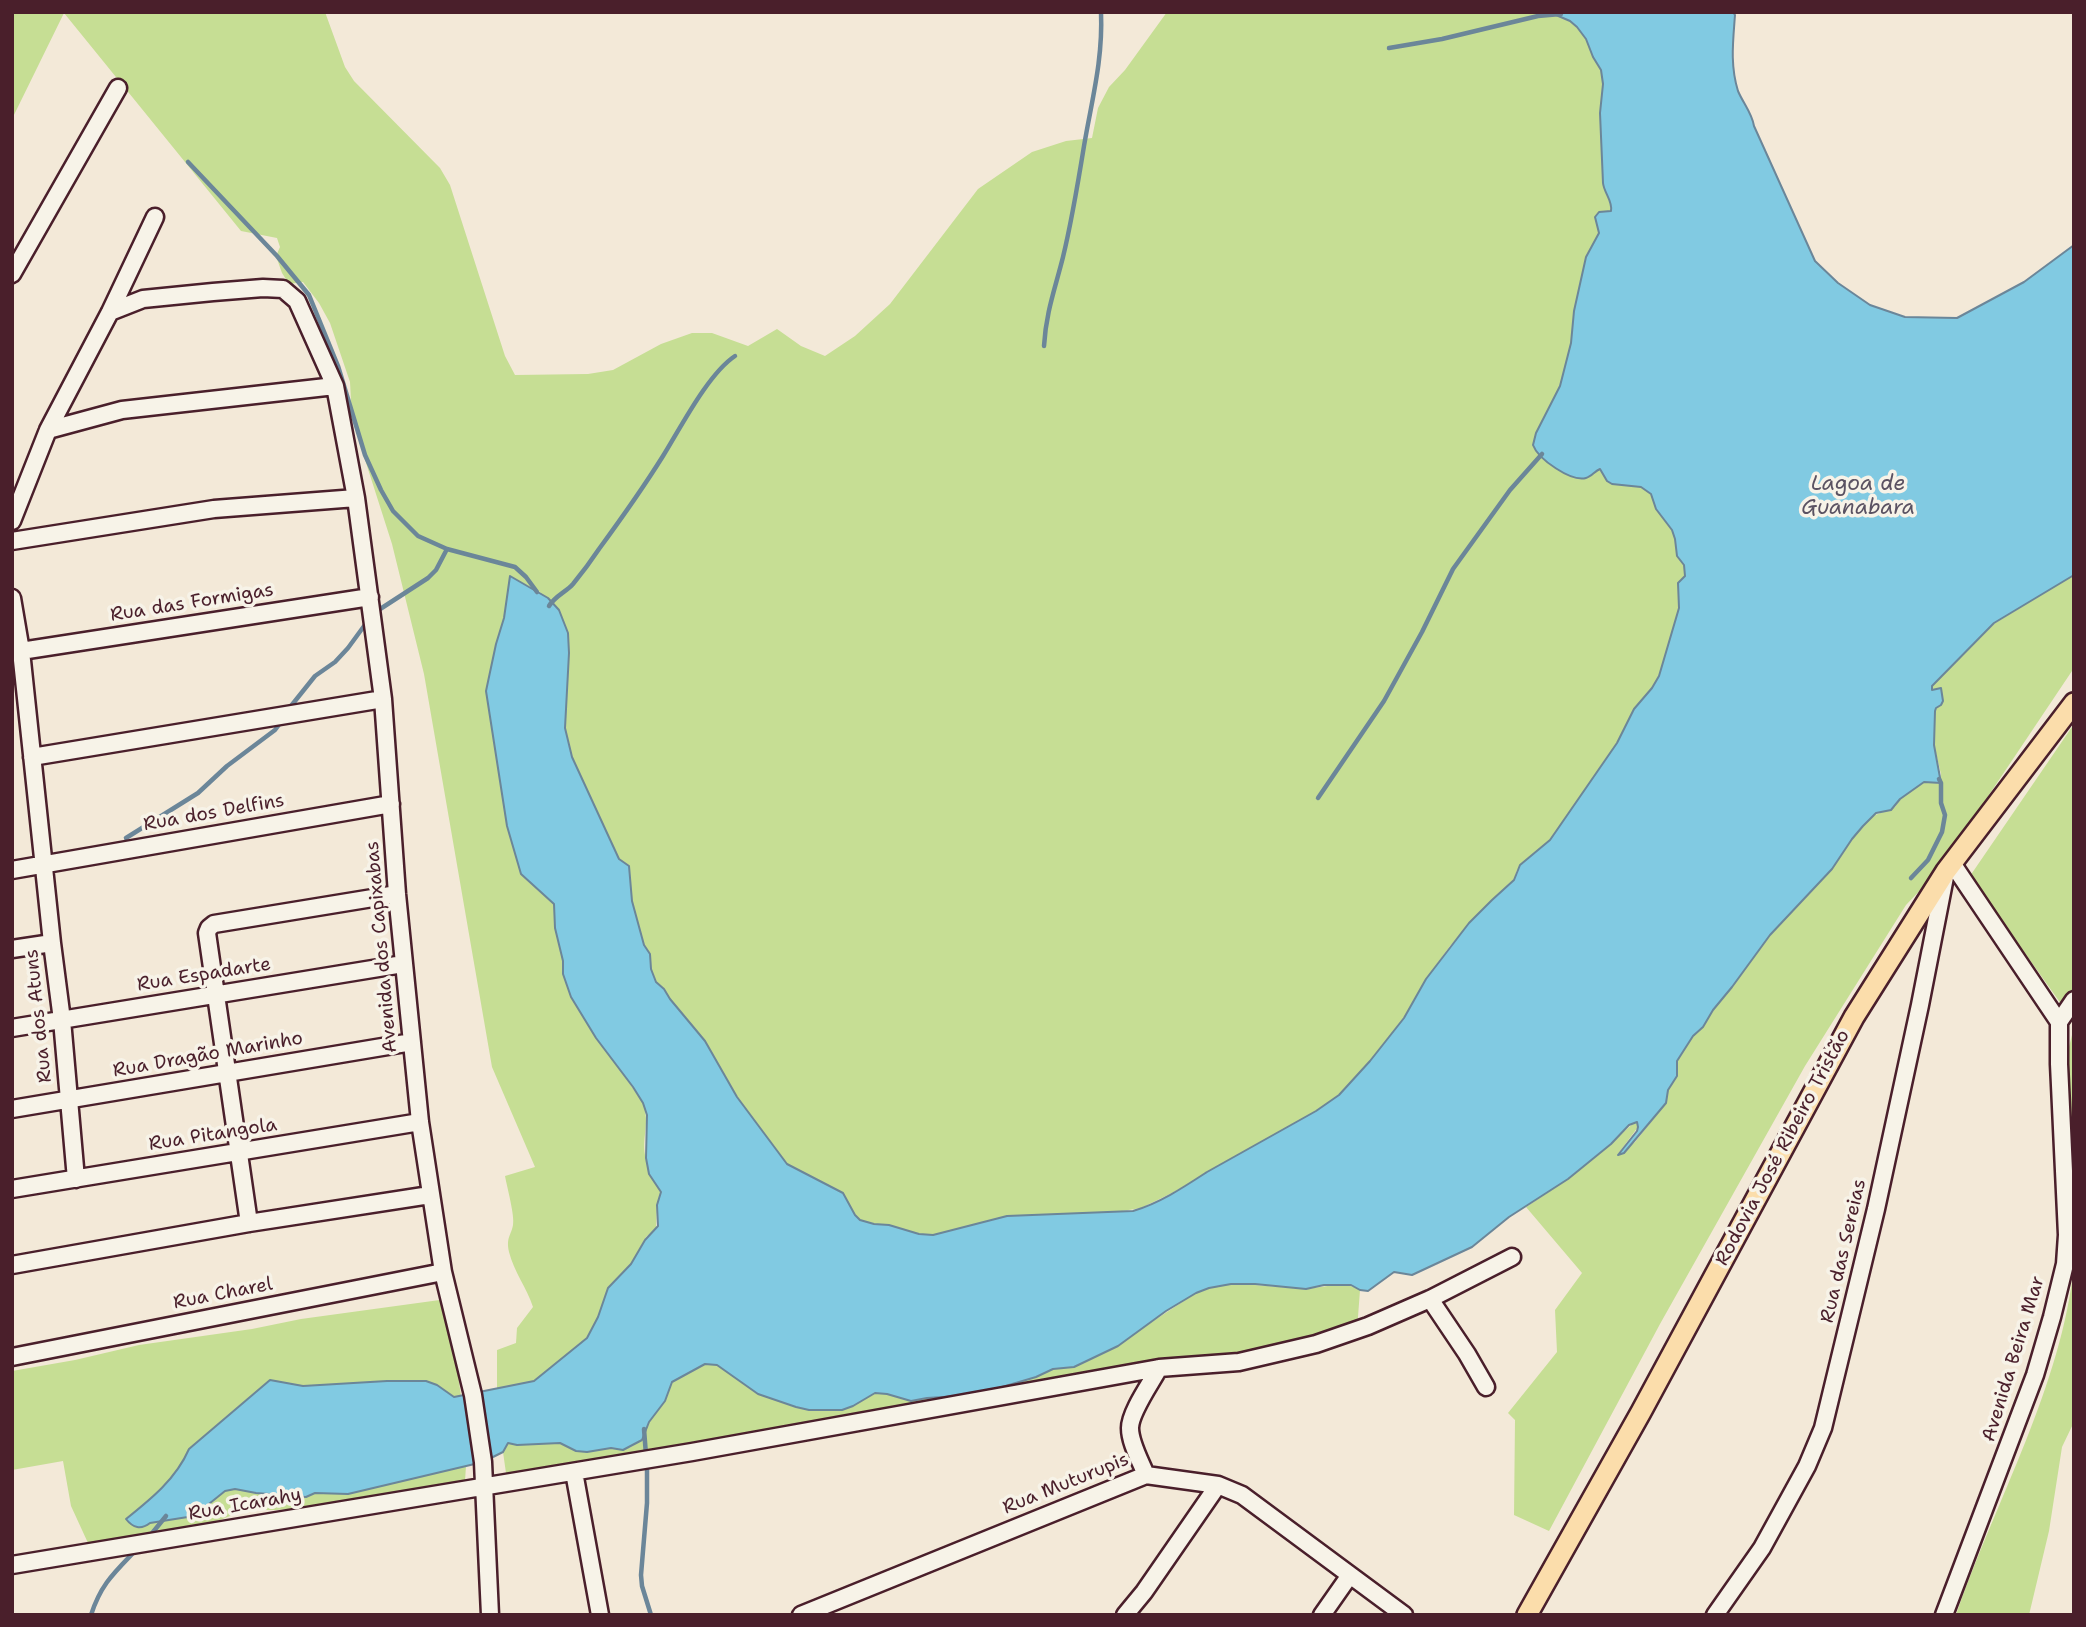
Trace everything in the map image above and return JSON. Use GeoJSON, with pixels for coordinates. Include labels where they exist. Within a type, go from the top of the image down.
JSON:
{"type":"FeatureCollection","features":[{"type":"Feature","properties":{"kind":"main road","name":"Rodovia José Ribeiro Tristão"},"geometry":{"type":"LineString","coordinates":[[1527,1615],[1854,1017],[1949,867],[2074,703]]}},
{"type":"Feature","properties":{"kind":"street"},"geometry":{"type":"LineString","coordinates":[[12,274],[118,88]]}},
{"type":"Feature","properties":{"kind":"street"},"geometry":{"type":"LineString","coordinates":[[12,521],[48,430],[110,312],[155,217]]}},
{"type":"Feature","properties":{"kind":"street","name":"Avenida dos Capixabas"},"geometry":{"type":"LineString","coordinates":[[110,312],[143,299],[263,288],[283,289],[297,301],[335,386],[356,498],[383,699],[403,964],[420,1122],[443,1272],[473,1395],[485,1486],[490,1615]]}},
{"type":"Feature","properties":{"kind":"street"},"geometry":{"type":"LineString","coordinates":[[48,430],[122,410],[335,386]]}},
{"type":"Feature","properties":{"kind":"street"},"geometry":{"type":"LineString","coordinates":[[12,541],[214,509],[356,498]]}},
{"type":"Feature","properties":{"kind":"street","name":"Rua das Formigas"},"geometry":{"type":"LineString","coordinates":[[21,651],[370,597]]}},
{"type":"Feature","properties":{"kind":"street","name":"Rua dos Atuns"},"geometry":{"type":"LineString","coordinates":[[12,598],[21,651],[62,1020],[76,1179]]}},
{"type":"Feature","properties":{"kind":"street"},"geometry":{"type":"LineString","coordinates":[[32,757],[383,699]]}},
{"type":"Feature","properties":{"kind":"street","name":"Rua dos Delfins"},"geometry":{"type":"LineString","coordinates":[[12,870],[391,804]]}},
{"type":"Feature","properties":{"kind":"street"},"geometry":{"type":"LineString","coordinates":[[1949,867],[2059,1022],[2074,1000]]}},
{"type":"Feature","properties":{"kind":"street","name":"Rua das Sereias"},"geometry":{"type":"LineString","coordinates":[[1715,1615],[1762,1548],[1808,1466],[1823,1428],[1900,1100],[1949,867]]}},
{"type":"Feature","properties":{"kind":"street"},"geometry":{"type":"LineString","coordinates":[[249,1223],[207,933],[209,928],[214,924],[397,894]]}},
{"type":"Feature","properties":{"kind":"street"},"geometry":{"type":"LineString","coordinates":[[12,949],[52,943]]}},
{"type":"Feature","properties":{"kind":"street","name":"Rua Espadarte"},"geometry":{"type":"LineString","coordinates":[[12,1028],[403,964]]}},
{"type":"Feature","properties":{"kind":"street","name":"Avenida Beira Mar"},"geometry":{"type":"LineString","coordinates":[[1944,1615],[2035,1375],[2065,1265],[2067,1235],[2059,1022]]}},
{"type":"Feature","properties":{"kind":"street","name":"Rua Dragão Marinho"},"geometry":{"type":"LineString","coordinates":[[12,1109],[412,1042]]}},
{"type":"Feature","properties":{"kind":"street","name":"Rua Pitangola"},"geometry":{"type":"LineString","coordinates":[[12,1189],[420,1122]]}},
{"type":"Feature","properties":{"kind":"street"},"geometry":{"type":"LineString","coordinates":[[12,1265],[249,1223],[430,1195]]}},
{"type":"Feature","properties":{"kind":"street","name":"Rua Icarahy"},"geometry":{"type":"LineString","coordinates":[[12,1565],[574,1472],[1159,1368],[1239,1362],[1316,1345],[1368,1326],[1430,1299],[1512,1257]]}},
{"type":"Feature","properties":{"kind":"street","name":"Rua Charel"},"geometry":{"type":"LineString","coordinates":[[12,1357],[443,1272]]}},
{"type":"Feature","properties":{"kind":"street"},"geometry":{"type":"LineString","coordinates":[[1430,1299],[1486,1387]]}},
{"type":"Feature","properties":{"kind":"street"},"geometry":{"type":"LineString","coordinates":[[1146,1475],[1134,1444],[1130,1429],[1131,1419],[1159,1368]]}},
{"type":"Feature","properties":{"kind":"street"},"geometry":{"type":"LineString","coordinates":[[574,1472],[600,1615]]}},
{"type":"Feature","properties":{"kind":"street","name":"Rua Muturupis"},"geometry":{"type":"LineString","coordinates":[[801,1615],[1146,1475],[1218,1485],[1242,1496],[1404,1615]]}},
{"type":"Feature","properties":{"kind":"street"},"geometry":{"type":"LineString","coordinates":[[1125,1615],[1218,1485]]}},
{"type":"Feature","properties":{"kind":"street"},"geometry":{"type":"LineString","coordinates":[[1322,1615],[1350,1575]]}},
{"type":"Feature","properties":{"kind":"green space"},"geometry":{"type":"Polygon","coordinates":[[[12,12],[325,12],[345,67],[354,81],[440,168],[450,185],[505,356],[515,375],[588,374],[613,370],[661,344],[692,333],[712,333],[748,346],[777,329],[801,346],[825,356],[855,336],[890,304],[978,189],[1032,152],[1066,141],[1092,138],[1098,108],[1109,87],[1125,70],[1167,12],[1556,12],[1556,15],[1577,27],[1601,70],[1604,84],[1600,113],[1603,183],[1611,211],[1599,212],[1595,217],[1599,233],[1586,257],[1574,311],[1571,343],[1560,386],[1536,433],[1533,445],[1548,463],[1572,477],[1586,478],[1600,469],[1612,484],[1641,487],[1651,493],[1656,509],[1672,530],[1677,556],[1684,565],[1686,576],[1680,580],[1679,608],[1659,676],[1634,709],[1617,743],[1589,786],[1550,840],[1517,870],[1514,880],[1450,946],[1426,979],[1404,1018],[1339,1095],[1316,1111],[1141,1208],[1116,1212],[1007,1216],[933,1235],[919,1234],[860,1220],[843,1193],[787,1164],[737,1097],[705,1041],[656,982],[651,969],[650,954],[644,945],[632,901],[629,866],[619,859],[572,757],[565,728],[569,653],[540,592],[511,577],[486,691],[507,826],[521,874],[554,904],[563,974],[571,997],[596,1038],[643,1103],[646,1117],[646,1160],[661,1192],[657,1205],[656,1229],[646,1237],[631,1264],[608,1288],[587,1338],[534,1381],[497,1389],[497,1350],[516,1343],[517,1328],[533,1307],[509,1252],[508,1240],[513,1221],[505,1176],[535,1167],[492,1067],[424,674],[392,544],[352,419],[350,382],[330,323],[303,282],[289,284],[282,273],[276,256],[280,247],[277,238],[241,231],[64,13],[12,119],[12,12]]]}},
{"type":"Feature","properties":{"kind":"green space"},"geometry":{"type":"Polygon","coordinates":[[[2074,575],[2074,668],[1950,853],[1949,860],[1906,905],[1805,1066],[1660,1324],[1549,1531],[1514,1515],[1515,1420],[1508,1413],[1557,1352],[1555,1310],[1582,1273],[1526,1207],[1568,1179],[1635,1122],[1638,1127],[1618,1154],[1635,1142],[1666,1103],[1668,1090],[1677,1072],[1677,1061],[1693,1036],[1703,1027],[1770,935],[1832,869],[1852,839],[1873,816],[1895,807],[1900,799],[1924,782],[1939,784],[1941,774],[1934,745],[1935,711],[1940,706],[1936,690],[1932,690],[1932,686],[1995,623],[2074,575]]]}},
{"type":"Feature","properties":{"kind":"green space"},"geometry":{"type":"Polygon","coordinates":[[[2074,724],[2074,1022],[1970,876],[2074,724]]]}},
{"type":"Feature","properties":{"kind":"green space"},"geometry":{"type":"Polygon","coordinates":[[[2074,1027],[2074,1177],[2068,1063],[2074,1027]]]}},
{"type":"Feature","properties":{"kind":"green space"},"geometry":{"type":"Polygon","coordinates":[[[2074,1265],[2074,1422],[2062,1447],[2049,1531],[2029,1615],[1956,1615],[2042,1399],[2067,1310],[2074,1265]]]}},
{"type":"Feature","properties":{"kind":"green space"},"geometry":{"type":"Polygon","coordinates":[[[1231,1284],[1296,1288],[1340,1285],[1353,1287],[1360,1290],[1357,1330],[1297,1353],[825,1427],[721,1438],[670,1453],[506,1473],[503,1452],[508,1443],[560,1443],[580,1452],[611,1448],[623,1450],[631,1447],[642,1440],[672,1382],[705,1364],[717,1365],[758,1394],[796,1407],[842,1410],[875,1393],[911,1401],[976,1395],[1057,1368],[1074,1367],[1118,1346],[1196,1293],[1231,1284]]]}},
{"type":"Feature","properties":{"kind":"green space"},"geometry":{"type":"Polygon","coordinates":[[[447,1299],[461,1396],[454,1397],[426,1381],[303,1386],[270,1380],[189,1449],[182,1466],[158,1494],[126,1519],[144,1527],[150,1523],[194,1516],[225,1490],[306,1497],[315,1493],[348,1494],[466,1466],[465,1481],[434,1487],[433,1490],[339,1505],[254,1510],[158,1536],[88,1543],[71,1506],[63,1461],[12,1470],[12,1371],[139,1345],[447,1299]]]}},
{"type":"Feature","properties":{"kind":"water","name":"Lagoa de Guanabara"},"geometry":{"type":"Polygon","coordinates":[[[1556,12],[1733,12],[1733,63],[1738,91],[1815,261],[1838,283],[1870,305],[1905,317],[1957,318],[2024,282],[2074,245],[2074,575],[1994,623],[1932,686],[1932,690],[1941,688],[1943,701],[1935,711],[1934,745],[1941,783],[1924,782],[1900,799],[1891,810],[1876,813],[1863,826],[1832,869],[1770,935],[1703,1027],[1693,1036],[1677,1061],[1677,1076],[1668,1090],[1666,1103],[1624,1153],[1618,1155],[1637,1131],[1637,1122],[1629,1125],[1611,1144],[1568,1179],[1509,1217],[1472,1247],[1412,1275],[1394,1272],[1368,1291],[1351,1285],[1324,1285],[1306,1289],[1231,1284],[1209,1288],[1166,1311],[1118,1346],[1074,1367],[1053,1369],[1036,1377],[975,1395],[911,1401],[875,1393],[842,1410],[809,1410],[758,1394],[717,1365],[705,1364],[672,1382],[665,1401],[649,1422],[642,1440],[623,1450],[611,1448],[587,1452],[576,1451],[560,1443],[508,1443],[503,1452],[483,1462],[348,1494],[315,1493],[306,1497],[235,1489],[225,1491],[194,1516],[140,1527],[129,1522],[126,1519],[170,1479],[189,1449],[270,1380],[303,1386],[426,1381],[454,1397],[534,1381],[587,1338],[608,1288],[631,1264],[645,1240],[658,1226],[657,1205],[661,1192],[649,1174],[646,1158],[647,1115],[643,1103],[596,1038],[571,997],[563,974],[554,904],[521,874],[507,826],[486,691],[504,618],[510,576],[548,598],[559,610],[568,633],[565,728],[572,757],[619,859],[629,866],[632,901],[644,945],[650,954],[651,969],[656,982],[705,1041],[737,1097],[787,1164],[843,1193],[860,1220],[933,1235],[1007,1216],[1133,1211],[1172,1194],[1339,1095],[1404,1018],[1426,979],[1469,923],[1514,880],[1520,865],[1550,840],[1617,743],[1634,709],[1659,676],[1679,608],[1678,583],[1685,576],[1684,565],[1677,556],[1672,530],[1656,509],[1651,494],[1641,487],[1612,484],[1600,469],[1586,478],[1564,473],[1541,457],[1533,445],[1536,433],[1560,386],[1571,343],[1574,311],[1586,257],[1599,233],[1595,217],[1599,212],[1611,211],[1603,183],[1601,70],[1577,27],[1556,15],[1556,12]]]}},
{"type":"Feature","properties":{"kind":"waterway"},"geometry":{"type":"LineString","coordinates":[[1044,346],[1049,311],[1072,215],[1096,79],[1101,12]]}},
{"type":"Feature","properties":{"kind":"waterway"},"geometry":{"type":"LineString","coordinates":[[1389,48],[1442,39],[1538,16],[1561,14]]}},
{"type":"Feature","properties":{"kind":"waterway"},"geometry":{"type":"LineString","coordinates":[[188,162],[277,256],[309,295],[338,366],[365,455],[393,511],[418,536],[447,549],[515,567],[537,592]]}},
{"type":"Feature","properties":{"kind":"waterway"},"geometry":{"type":"LineString","coordinates":[[549,606],[573,584],[586,567],[648,480],[705,388],[735,356]]}},
{"type":"Feature","properties":{"kind":"waterway"},"geometry":{"type":"LineString","coordinates":[[1318,798],[1384,701],[1453,569],[1510,490],[1542,454]]}},
{"type":"Feature","properties":{"kind":"waterway"},"geometry":{"type":"LineString","coordinates":[[374,613],[428,578],[436,570],[447,549]]}},
{"type":"Feature","properties":{"kind":"waterway"},"geometry":{"type":"LineString","coordinates":[[287,711],[315,676],[335,662],[348,648],[367,622]]}},
{"type":"Feature","properties":{"kind":"waterway"},"geometry":{"type":"LineString","coordinates":[[126,838],[198,793],[227,766],[275,730],[281,722]]}},
{"type":"Feature","properties":{"kind":"waterway"},"geometry":{"type":"LineString","coordinates":[[1911,878],[1928,860],[1942,832],[1945,815],[1939,779]]}},
{"type":"Feature","properties":{"kind":"waterway"},"geometry":{"type":"LineString","coordinates":[[644,1429],[646,1455]]}},
{"type":"Feature","properties":{"kind":"waterway"},"geometry":{"type":"LineString","coordinates":[[647,1464],[647,1503],[641,1575],[651,1615]]}},
{"type":"Feature","properties":{"kind":"waterway"},"geometry":{"type":"LineString","coordinates":[[149,1537],[166,1516]]}},
{"type":"Feature","properties":{"kind":"waterway"},"geometry":{"type":"LineString","coordinates":[[91,1615],[104,1587],[136,1550]]}}]}
